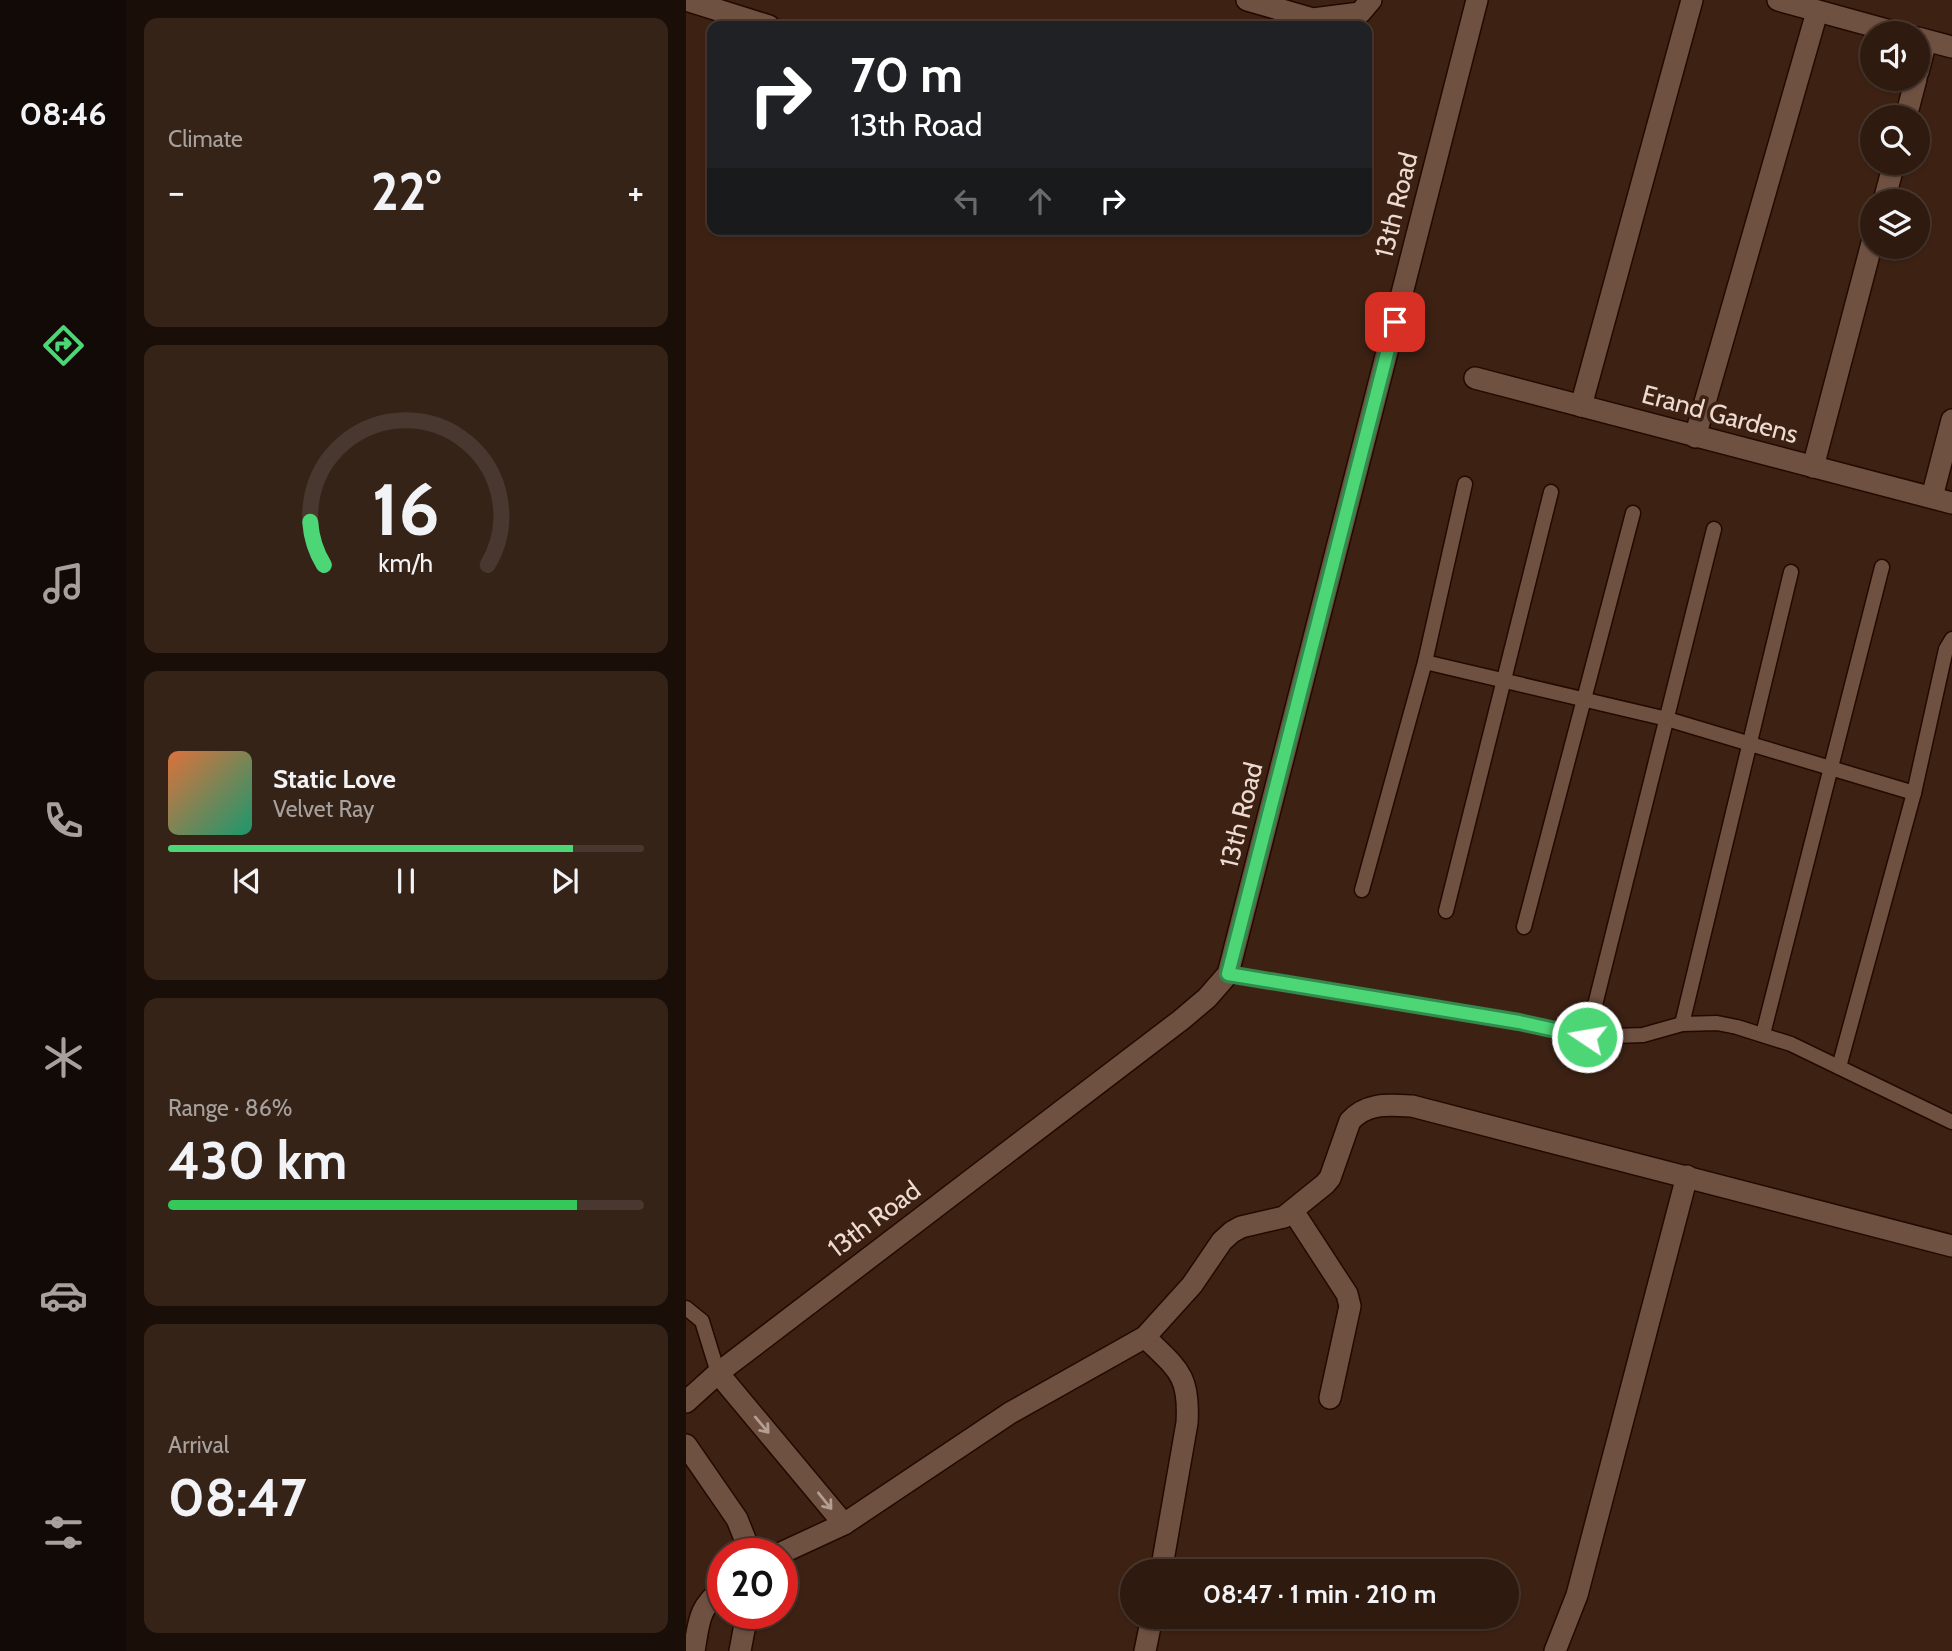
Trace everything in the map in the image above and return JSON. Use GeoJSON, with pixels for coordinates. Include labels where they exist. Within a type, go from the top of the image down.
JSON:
{"type":"FeatureCollection","features":[{"type":"Feature","properties":{"kind":"street"},"geometry":{"type":"LineString","coordinates":[[686,0],[753,21]]}},
{"type":"Feature","properties":{"kind":"street"},"geometry":{"type":"LineString","coordinates":[[1247,0],[1313,19],[1360,13],[1371,0]]}},
{"type":"Feature","properties":{"kind":"street","name":"13th Road"},"geometry":{"type":"LineString","coordinates":[[686,1402],[718,1373],[1181,1020],[1207,998],[1228,974],[1477,0]]}},
{"type":"Feature","properties":{"kind":"street"},"geometry":{"type":"LineString","coordinates":[[1581,406],[1692,0]]}},
{"type":"Feature","properties":{"kind":"street"},"geometry":{"type":"LineString","coordinates":[[1778,0],[1860,23]]}},
{"type":"Feature","properties":{"kind":"street"},"geometry":{"type":"LineString","coordinates":[[1695,437],[1817,12]]}},
{"type":"Feature","properties":{"kind":"street"},"geometry":{"type":"LineString","coordinates":[[1930,42],[1952,47]]}},
{"type":"Feature","properties":{"kind":"street"},"geometry":{"type":"LineString","coordinates":[[1813,467],[1868,259]]}},
{"type":"Feature","properties":{"kind":"street","name":"Erand Gardens"},"geometry":{"type":"LineString","coordinates":[[1475,378],[1942,500]]}},
{"type":"Feature","properties":{"kind":"street"},"geometry":{"type":"LineString","coordinates":[[1942,500],[1952,420]]}},
{"type":"Feature","properties":{"kind":"street"},"geometry":{"type":"LineString","coordinates":[[798,1545],[844,1524],[1010,1413],[1145,1337],[1192,1285],[1222,1241],[1232,1232],[1241,1227],[1284,1217],[1330,1178],[1348,1128],[1356,1115],[1369,1107],[1412,1106],[1952,1246]]}},
{"type":"Feature","properties":{"kind":"street"},"geometry":{"type":"LineString","coordinates":[[1555,1651],[1577,1595],[1687,1176]]}},
{"type":"Feature","properties":{"kind":"street"},"geometry":{"type":"LineString","coordinates":[[1293,1211],[1347,1294],[1350,1306],[1330,1398]]}},
{"type":"Feature","properties":{"kind":"street"},"geometry":{"type":"LineString","coordinates":[[1145,1337],[1181,1375],[1188,1401],[1186,1434],[1163,1559]]}},
{"type":"Feature","properties":{"kind":"street"},"geometry":{"type":"LineString","coordinates":[[718,1373],[844,1524]]}},
{"type":"Feature","properties":{"kind":"street"},"geometry":{"type":"LineString","coordinates":[[686,1445],[737,1519],[745,1538]]}},
{"type":"Feature","properties":{"kind":"street"},"geometry":{"type":"LineString","coordinates":[[694,1651],[701,1614],[707,1602]]}},
{"type":"Feature","properties":{"kind":"street"},"geometry":{"type":"LineString","coordinates":[[740,1651],[744,1629]]}},
{"type":"Feature","properties":{"kind":"street"},"geometry":{"type":"LineString","coordinates":[[1145,1651],[1150,1629]]}},
{"type":"Feature","properties":{"kind":"lane"},"geometry":{"type":"LineString","coordinates":[[1362,890],[1425,662],[1465,484]]}},
{"type":"Feature","properties":{"kind":"lane"},"geometry":{"type":"LineString","coordinates":[[1446,911],[1551,492]]}},
{"type":"Feature","properties":{"kind":"lane"},"geometry":{"type":"LineString","coordinates":[[1524,927],[1633,513]]}},
{"type":"Feature","properties":{"kind":"lane"},"geometry":{"type":"LineString","coordinates":[[1587,1037],[1714,529]]}},
{"type":"Feature","properties":{"kind":"lane"},"geometry":{"type":"LineString","coordinates":[[1763,1034],[1882,567]]}},
{"type":"Feature","properties":{"kind":"lane"},"geometry":{"type":"LineString","coordinates":[[1682,1024],[1791,572]]}},
{"type":"Feature","properties":{"kind":"lane"},"geometry":{"type":"LineString","coordinates":[[1839,1067],[1914,793],[1946,649],[1952,639]]}},
{"type":"Feature","properties":{"kind":"lane"},"geometry":{"type":"LineString","coordinates":[[1425,662],[1667,719],[1914,793]]}},
{"type":"Feature","properties":{"kind":"lane"},"geometry":{"type":"LineString","coordinates":[[1228,974],[1519,1022],[1587,1037],[1643,1035],[1682,1024],[1717,1023],[1791,1044],[1952,1122]]}},
{"type":"Feature","properties":{"kind":"lane"},"geometry":{"type":"LineString","coordinates":[[686,1308],[702,1321],[718,1373]]}},
{"type":"Feature","properties":{"kind":"route"},"geometry":{"type":"LineString","coordinates":[[1395,322],[1228,974],[1519,1022],[1587,1037]]}}]}
